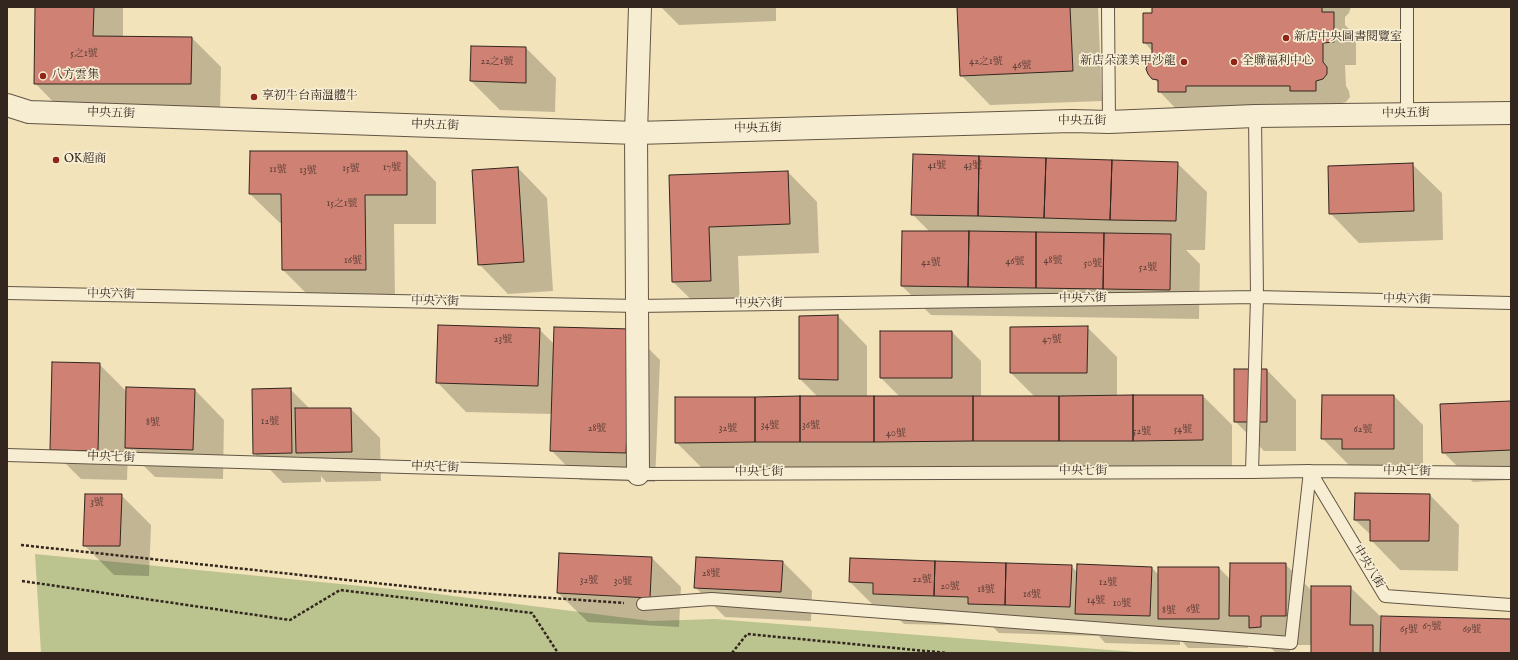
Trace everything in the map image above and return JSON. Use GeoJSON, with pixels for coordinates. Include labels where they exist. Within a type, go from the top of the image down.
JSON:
{"type":"FeatureCollection","features":[{"type":"Feature","properties":{"kind":"street"},"geometry":{"type":"LineString","coordinates":[[638,474],[636,133],[640,7]]}},
{"type":"Feature","properties":{"kind":"street","name":"中央五街"},"geometry":{"type":"LineString","coordinates":[[7,105],[29,112],[636,133],[1072,121],[1108,122],[1255,116],[1511,113]]}},
{"type":"Feature","properties":{"kind":"lane"},"geometry":{"type":"LineString","coordinates":[[1108,7],[1108,122]]}},
{"type":"Feature","properties":{"kind":"lane"},"geometry":{"type":"LineString","coordinates":[[1407,7],[1407,114]]}},
{"type":"Feature","properties":{"kind":"lane"},"geometry":{"type":"LineString","coordinates":[[1252,472],[1256,297],[1255,116]]}},
{"type":"Feature","properties":{"kind":"lane","name":"中央六街"},"geometry":{"type":"LineString","coordinates":[[7,293],[637,306],[1256,297],[1511,303]]}},
{"type":"Feature","properties":{"kind":"lane","name":"中央七街"},"geometry":{"type":"LineString","coordinates":[[7,455],[638,474],[1310,471],[1511,473]]}},
{"type":"Feature","properties":{"kind":"lane"},"geometry":{"type":"LineString","coordinates":[[643,604],[712,599],[1291,643],[1310,471]]}},
{"type":"Feature","properties":{"kind":"lane","name":"中央八街"},"geometry":{"type":"LineString","coordinates":[[1310,471],[1385,596],[1511,605]]}},
{"type":"Feature","properties":{"kind":"path"},"geometry":{"type":"LineString","coordinates":[[21,545],[450,591],[643,604]]}},
{"type":"Feature","properties":{"kind":"path"},"geometry":{"type":"LineString","coordinates":[[22,581],[290,620],[340,590],[532,613],[558,653]]}},
{"type":"Feature","properties":{"kind":"path"},"geometry":{"type":"LineString","coordinates":[[732,653],[747,634],[947,653]]}},
{"type":"Feature","properties":{"kind":"green space"},"geometry":{"type":"Polygon","coordinates":[[[35,554],[422,592],[651,621],[715,619],[1148,653],[41,653],[35,554]]]}},
{"type":"Feature","properties":{"kind":"building"},"geometry":{"type":"Polygon","coordinates":[[[35,7],[94,7],[93,36],[192,37],[191,84],[34,84],[35,7]]]}},
{"type":"Feature","properties":{"kind":"building"},"geometry":{"type":"Polygon","coordinates":[[[957,7],[1070,7],[1073,71],[960,76],[957,7]]]}},
{"type":"Feature","properties":{"kind":"building"},"geometry":{"type":"Polygon","coordinates":[[[1152,7],[1322,7],[1322,12],[1334,12],[1334,42],[1323,43],[1323,62],[1327,67],[1327,74],[1323,79],[1316,81],[1316,91],[1290,91],[1290,86],[1186,86],[1186,92],[1158,92],[1158,80],[1152,79],[1146,69],[1148,63],[1152,59],[1152,43],[1143,43],[1143,13],[1152,13],[1152,7]]]}},
{"type":"Feature","properties":{"kind":"building"},"geometry":{"type":"Polygon","coordinates":[[[471,46],[526,47],[526,83],[470,81],[471,46]]]}},
{"type":"Feature","properties":{"kind":"building"},"geometry":{"type":"Polygon","coordinates":[[[250,151],[407,151],[407,195],[365,195],[366,270],[282,270],[281,194],[249,194],[250,151]]]}},
{"type":"Feature","properties":{"kind":"building"},"geometry":{"type":"Polygon","coordinates":[[[913,154],[979,156],[978,216],[911,215],[913,154]]]}},
{"type":"Feature","properties":{"kind":"building"},"geometry":{"type":"Polygon","coordinates":[[[979,156],[1046,158],[1044,218],[978,216],[979,156]]]}},
{"type":"Feature","properties":{"kind":"building"},"geometry":{"type":"Polygon","coordinates":[[[1046,158],[1112,160],[1110,220],[1044,218],[1046,158]]]}},
{"type":"Feature","properties":{"kind":"building"},"geometry":{"type":"Polygon","coordinates":[[[1112,160],[1178,162],[1176,221],[1110,220],[1112,160]]]}},
{"type":"Feature","properties":{"kind":"building"},"geometry":{"type":"Polygon","coordinates":[[[1413,163],[1414,211],[1329,214],[1328,166],[1413,163]]]}},
{"type":"Feature","properties":{"kind":"building"},"geometry":{"type":"Polygon","coordinates":[[[518,167],[524,262],[478,265],[472,170],[518,167]]]}},
{"type":"Feature","properties":{"kind":"building"},"geometry":{"type":"Polygon","coordinates":[[[788,171],[790,224],[709,227],[711,281],[672,282],[669,175],[788,171]]]}},
{"type":"Feature","properties":{"kind":"building"},"geometry":{"type":"Polygon","coordinates":[[[902,231],[969,231],[968,287],[901,286],[902,231]]]}},
{"type":"Feature","properties":{"kind":"building"},"geometry":{"type":"Polygon","coordinates":[[[969,231],[1036,232],[1036,288],[968,287],[969,231]]]}},
{"type":"Feature","properties":{"kind":"building"},"geometry":{"type":"Polygon","coordinates":[[[1036,232],[1104,233],[1103,289],[1036,288],[1036,232]]]}},
{"type":"Feature","properties":{"kind":"building"},"geometry":{"type":"Polygon","coordinates":[[[1104,233],[1171,234],[1170,290],[1103,289],[1104,233]]]}},
{"type":"Feature","properties":{"kind":"building"},"geometry":{"type":"Polygon","coordinates":[[[838,315],[838,380],[799,379],[799,316],[838,315]]]}},
{"type":"Feature","properties":{"kind":"building"},"geometry":{"type":"Polygon","coordinates":[[[438,325],[540,328],[538,386],[436,383],[438,325]]]}},
{"type":"Feature","properties":{"kind":"building"},"geometry":{"type":"Polygon","coordinates":[[[1088,326],[1087,373],[1010,373],[1010,327],[1088,326]]]}},
{"type":"Feature","properties":{"kind":"building"},"geometry":{"type":"Polygon","coordinates":[[[554,327],[631,329],[626,453],[550,451],[554,327]]]}},
{"type":"Feature","properties":{"kind":"building"},"geometry":{"type":"Polygon","coordinates":[[[880,331],[952,331],[952,378],[880,378],[880,331]]]}},
{"type":"Feature","properties":{"kind":"building"},"geometry":{"type":"Polygon","coordinates":[[[52,362],[100,363],[98,451],[50,450],[52,362]]]}},
{"type":"Feature","properties":{"kind":"building"},"geometry":{"type":"Polygon","coordinates":[[[1234,369],[1267,369],[1267,422],[1234,422],[1234,369]]]}},
{"type":"Feature","properties":{"kind":"building"},"geometry":{"type":"Polygon","coordinates":[[[126,387],[195,389],[193,450],[125,448],[126,387]]]}},
{"type":"Feature","properties":{"kind":"building"},"geometry":{"type":"Polygon","coordinates":[[[291,388],[292,453],[253,454],[252,389],[291,388]]]}},
{"type":"Feature","properties":{"kind":"building"},"geometry":{"type":"Polygon","coordinates":[[[1133,395],[1133,441],[1059,441],[1059,396],[1133,395]]]}},
{"type":"Feature","properties":{"kind":"building"},"geometry":{"type":"Polygon","coordinates":[[[1133,395],[1203,395],[1203,440],[1133,441],[1133,395]]]}},
{"type":"Feature","properties":{"kind":"building"},"geometry":{"type":"Polygon","coordinates":[[[1322,395],[1394,395],[1394,449],[1342,449],[1342,439],[1321,439],[1322,395]]]}},
{"type":"Feature","properties":{"kind":"building"},"geometry":{"type":"Polygon","coordinates":[[[800,396],[800,442],[755,442],[755,397],[800,396]]]}},
{"type":"Feature","properties":{"kind":"building"},"geometry":{"type":"Polygon","coordinates":[[[800,396],[874,396],[874,442],[800,442],[800,396]]]}},
{"type":"Feature","properties":{"kind":"building"},"geometry":{"type":"Polygon","coordinates":[[[874,396],[973,396],[973,441],[874,442],[874,396]]]}},
{"type":"Feature","properties":{"kind":"building"},"geometry":{"type":"Polygon","coordinates":[[[973,396],[1059,396],[1059,441],[973,441],[973,396]]]}},
{"type":"Feature","properties":{"kind":"building"},"geometry":{"type":"Polygon","coordinates":[[[675,397],[755,397],[755,442],[675,443],[675,397]]]}},
{"type":"Feature","properties":{"kind":"building"},"geometry":{"type":"Polygon","coordinates":[[[1511,401],[1511,450],[1442,453],[1440,404],[1511,401]]]}},
{"type":"Feature","properties":{"kind":"building"},"geometry":{"type":"Polygon","coordinates":[[[295,408],[351,408],[352,452],[296,453],[295,408]]]}},
{"type":"Feature","properties":{"kind":"building"},"geometry":{"type":"Polygon","coordinates":[[[1355,493],[1430,494],[1429,541],[1370,541],[1370,520],[1354,520],[1355,493]]]}},
{"type":"Feature","properties":{"kind":"building"},"geometry":{"type":"Polygon","coordinates":[[[85,494],[122,494],[120,546],[83,546],[85,494]]]}},
{"type":"Feature","properties":{"kind":"building"},"geometry":{"type":"Polygon","coordinates":[[[559,553],[652,557],[650,598],[557,593],[559,553]]]}},
{"type":"Feature","properties":{"kind":"building"},"geometry":{"type":"Polygon","coordinates":[[[696,557],[783,561],[781,592],[694,588],[696,557]]]}},
{"type":"Feature","properties":{"kind":"building"},"geometry":{"type":"Polygon","coordinates":[[[850,558],[935,561],[934,596],[873,594],[873,583],[849,582],[850,558]]]}},
{"type":"Feature","properties":{"kind":"building"},"geometry":{"type":"Polygon","coordinates":[[[935,561],[1006,563],[1005,605],[968,604],[968,597],[934,596],[935,561]]]}},
{"type":"Feature","properties":{"kind":"building"},"geometry":{"type":"Polygon","coordinates":[[[1006,563],[1072,565],[1070,607],[1005,605],[1006,563]]]}},
{"type":"Feature","properties":{"kind":"building"},"geometry":{"type":"Polygon","coordinates":[[[1230,563],[1286,563],[1286,616],[1261,616],[1261,627],[1249,628],[1249,616],[1229,616],[1230,563]]]}},
{"type":"Feature","properties":{"kind":"building"},"geometry":{"type":"Polygon","coordinates":[[[1077,564],[1152,567],[1150,616],[1075,614],[1077,564]]]}},
{"type":"Feature","properties":{"kind":"building"},"geometry":{"type":"Polygon","coordinates":[[[1158,567],[1219,567],[1219,619],[1158,619],[1158,567]]]}},
{"type":"Feature","properties":{"kind":"building"},"geometry":{"type":"Polygon","coordinates":[[[1311,586],[1351,586],[1350,625],[1373,625],[1373,653],[1311,653],[1311,586]]]}},
{"type":"Feature","properties":{"kind":"building"},"geometry":{"type":"Polygon","coordinates":[[[1381,616],[1511,619],[1511,653],[1380,653],[1381,616]]]}},
{"type":"Feature","properties":{"kind":"place","name":"新店中央圖書閱覽室"},"geometry":{"type":"Point","coordinates":[1286,38]}},
{"type":"Feature","properties":{"kind":"place","name":"新店朵漾美甲沙龍"},"geometry":{"type":"Point","coordinates":[1184,62]}},
{"type":"Feature","properties":{"kind":"place","name":"全聯福利中心"},"geometry":{"type":"Point","coordinates":[1234,62]}},
{"type":"Feature","properties":{"kind":"place","name":"八方雲集"},"geometry":{"type":"Point","coordinates":[43,76]}},
{"type":"Feature","properties":{"kind":"place","name":"享初牛台南溫體牛"},"geometry":{"type":"Point","coordinates":[254,97]}},
{"type":"Feature","properties":{"kind":"place","name":"OK超商"},"geometry":{"type":"Point","coordinates":[56,160]}}]}
